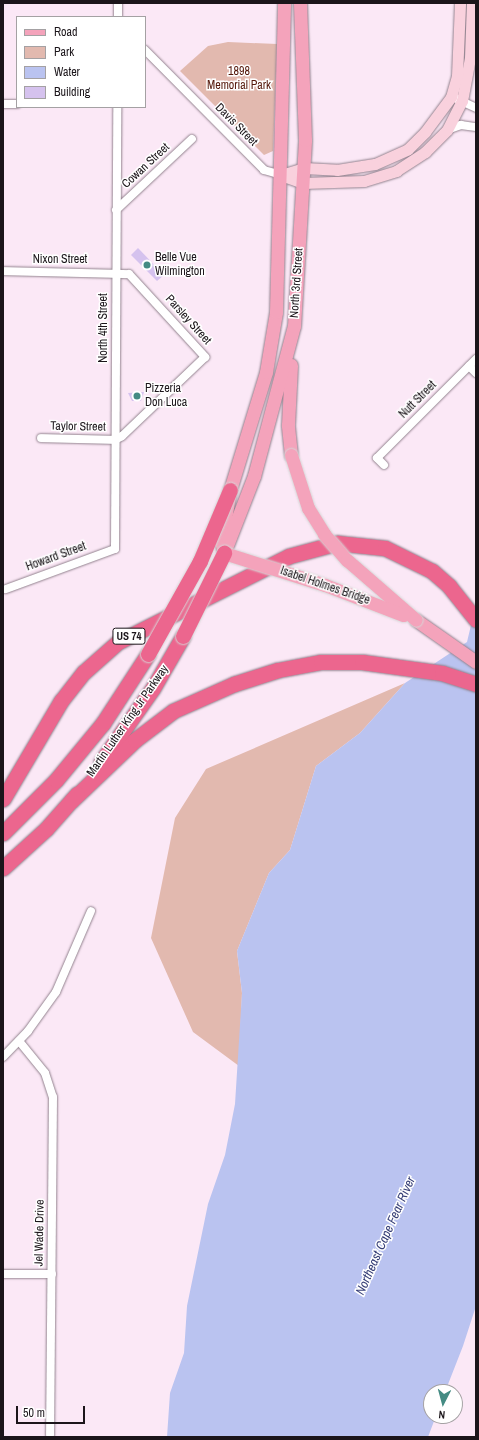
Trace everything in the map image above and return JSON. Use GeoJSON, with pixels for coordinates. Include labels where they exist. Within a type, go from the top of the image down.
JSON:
{"type":"FeatureCollection","features":[{"type":"Feature","properties":{"kind":"highway","name":"Martin Luther King Jr Parkway"},"geometry":{"type":"LineString","coordinates":[[3,833],[61,774],[103,723],[148,654],[200,561],[230,490]]}},
{"type":"Feature","properties":{"kind":"highway","name":"US 74"},"geometry":{"type":"LineString","coordinates":[[3,799],[61,701],[84,672],[118,642],[254,571],[317,546],[357,544],[410,558],[449,586],[476,620]]}},
{"type":"Feature","properties":{"kind":"highway","name":"Martin Luther King Jr Parkway"},"geometry":{"type":"LineString","coordinates":[[3,868],[71,801],[149,694],[183,636],[224,553]]}},
{"type":"Feature","properties":{"kind":"highway"},"geometry":{"type":"LineString","coordinates":[[71,801],[147,730],[193,701],[278,670],[321,662],[402,666],[476,684]]}},
{"type":"Feature","properties":{"kind":"main road","name":"North 3rd Street"},"geometry":{"type":"LineString","coordinates":[[230,490],[266,372],[276,312],[281,175],[284,3]]}},
{"type":"Feature","properties":{"kind":"main road","name":"North 3rd Street"},"geometry":{"type":"LineString","coordinates":[[224,553],[254,476],[294,326],[304,168],[304,74],[300,3]]}},
{"type":"Feature","properties":{"kind":"main road"},"geometry":{"type":"LineString","coordinates":[[281,175],[304,168],[355,168],[390,158],[425,132],[457,99],[460,3]]}},
{"type":"Feature","properties":{"kind":"main road"},"geometry":{"type":"LineString","coordinates":[[281,175],[303,183],[364,181],[386,175],[425,152],[447,130],[470,58],[472,3]]}},
{"type":"Feature","properties":{"kind":"main road"},"geometry":{"type":"LineString","coordinates":[[294,326],[288,425],[291,455],[308,508],[324,534],[356,569],[416,620]]}},
{"type":"Feature","properties":{"kind":"main road"},"geometry":{"type":"LineString","coordinates":[[224,553],[221,542],[230,490]]}},
{"type":"Feature","properties":{"kind":"main road","name":"Isabel Holmes Bridge"},"geometry":{"type":"LineString","coordinates":[[224,553],[324,585],[416,620],[476,662]]}},
{"type":"Feature","properties":{"kind":"street"},"geometry":{"type":"LineString","coordinates":[[118,3],[118,16]]}},
{"type":"Feature","properties":{"kind":"street","name":"Davis Street"},"geometry":{"type":"LineString","coordinates":[[146,51],[264,170],[281,175]]}},
{"type":"Feature","properties":{"kind":"street"},"geometry":{"type":"LineString","coordinates":[[457,99],[476,108]]}},
{"type":"Feature","properties":{"kind":"street"},"geometry":{"type":"LineString","coordinates":[[3,104],[16,104]]}},
{"type":"Feature","properties":{"kind":"street","name":"North 4th Street"},"geometry":{"type":"LineString","coordinates":[[115,549],[117,108]]}},
{"type":"Feature","properties":{"kind":"street"},"geometry":{"type":"LineString","coordinates":[[447,130],[461,125],[476,127]]}},
{"type":"Feature","properties":{"kind":"street","name":"Cowan Street"},"geometry":{"type":"LineString","coordinates":[[116,210],[192,139]]}},
{"type":"Feature","properties":{"kind":"street","name":"Nixon Street"},"geometry":{"type":"LineString","coordinates":[[3,272],[117,272]]}},
{"type":"Feature","properties":{"kind":"street","name":"Parsley Street"},"geometry":{"type":"LineString","coordinates":[[115,440],[138,425],[205,357],[129,274],[117,272]]}},
{"type":"Feature","properties":{"kind":"street","name":"Nutt Street"},"geometry":{"type":"LineString","coordinates":[[384,465],[377,458],[476,359]]}},
{"type":"Feature","properties":{"kind":"street"},"geometry":{"type":"LineString","coordinates":[[469,366],[476,373]]}},
{"type":"Feature","properties":{"kind":"street","name":"Taylor Street"},"geometry":{"type":"LineString","coordinates":[[41,438],[115,440]]}},
{"type":"Feature","properties":{"kind":"street","name":"Howard Street"},"geometry":{"type":"LineString","coordinates":[[6,589],[115,549]]}},
{"type":"Feature","properties":{"kind":"street"},"geometry":{"type":"LineString","coordinates":[[3,1057],[19,1041],[56,992],[91,911]]}},
{"type":"Feature","properties":{"kind":"street","name":"Jel Wade Drive"},"geometry":{"type":"LineString","coordinates":[[19,1041],[45,1073],[52,1097],[50,1435]]}},
{"type":"Feature","properties":{"kind":"street"},"geometry":{"type":"LineString","coordinates":[[3,1274],[52,1274]]}},
{"type":"Feature","properties":{"kind":"green space","name":"1898 Memorial Park"},"geometry":{"type":"Polygon","coordinates":[[[228,42],[277,44],[273,151],[264,155],[180,71],[208,46],[228,42]]]}},
{"type":"Feature","properties":{"kind":"green space"},"geometry":{"type":"Polygon","coordinates":[[[405,683],[360,733],[316,766],[290,850],[269,873],[237,951],[242,993],[239,1066],[193,1032],[151,938],[175,818],[206,769],[405,683]]]}},
{"type":"Feature","properties":{"kind":"water","name":"Northeast Cape Fear River"},"geometry":{"type":"Polygon","coordinates":[[[476,604],[476,1306],[463,1346],[448,1384],[423,1384],[423,1424],[433,1424],[428,1437],[167,1437],[170,1393],[184,1353],[187,1306],[208,1204],[225,1155],[235,1104],[242,993],[237,951],[269,873],[290,850],[316,766],[360,733],[405,683],[467,642],[476,604]]]}},
{"type":"Feature","properties":{"kind":"building","name":"Belle Vue Wilmington"},"geometry":{"type":"Polygon","coordinates":[[[138,248],[164,275],[157,281],[131,255],[138,248]]]}},
{"type":"Feature","properties":{"kind":"building","name":"Pizzeria Don Luca"},"geometry":{"type":"Polygon","coordinates":[[[144,392],[141,401],[132,401],[128,393],[144,392]]]}},
{"type":"Feature","properties":{"kind":"place","name":"Belle Vue Wilmington"},"geometry":{"type":"Point","coordinates":[147,265]}},
{"type":"Feature","properties":{"kind":"place","name":"Pizzeria Don Luca"},"geometry":{"type":"Point","coordinates":[137,396]}}]}
